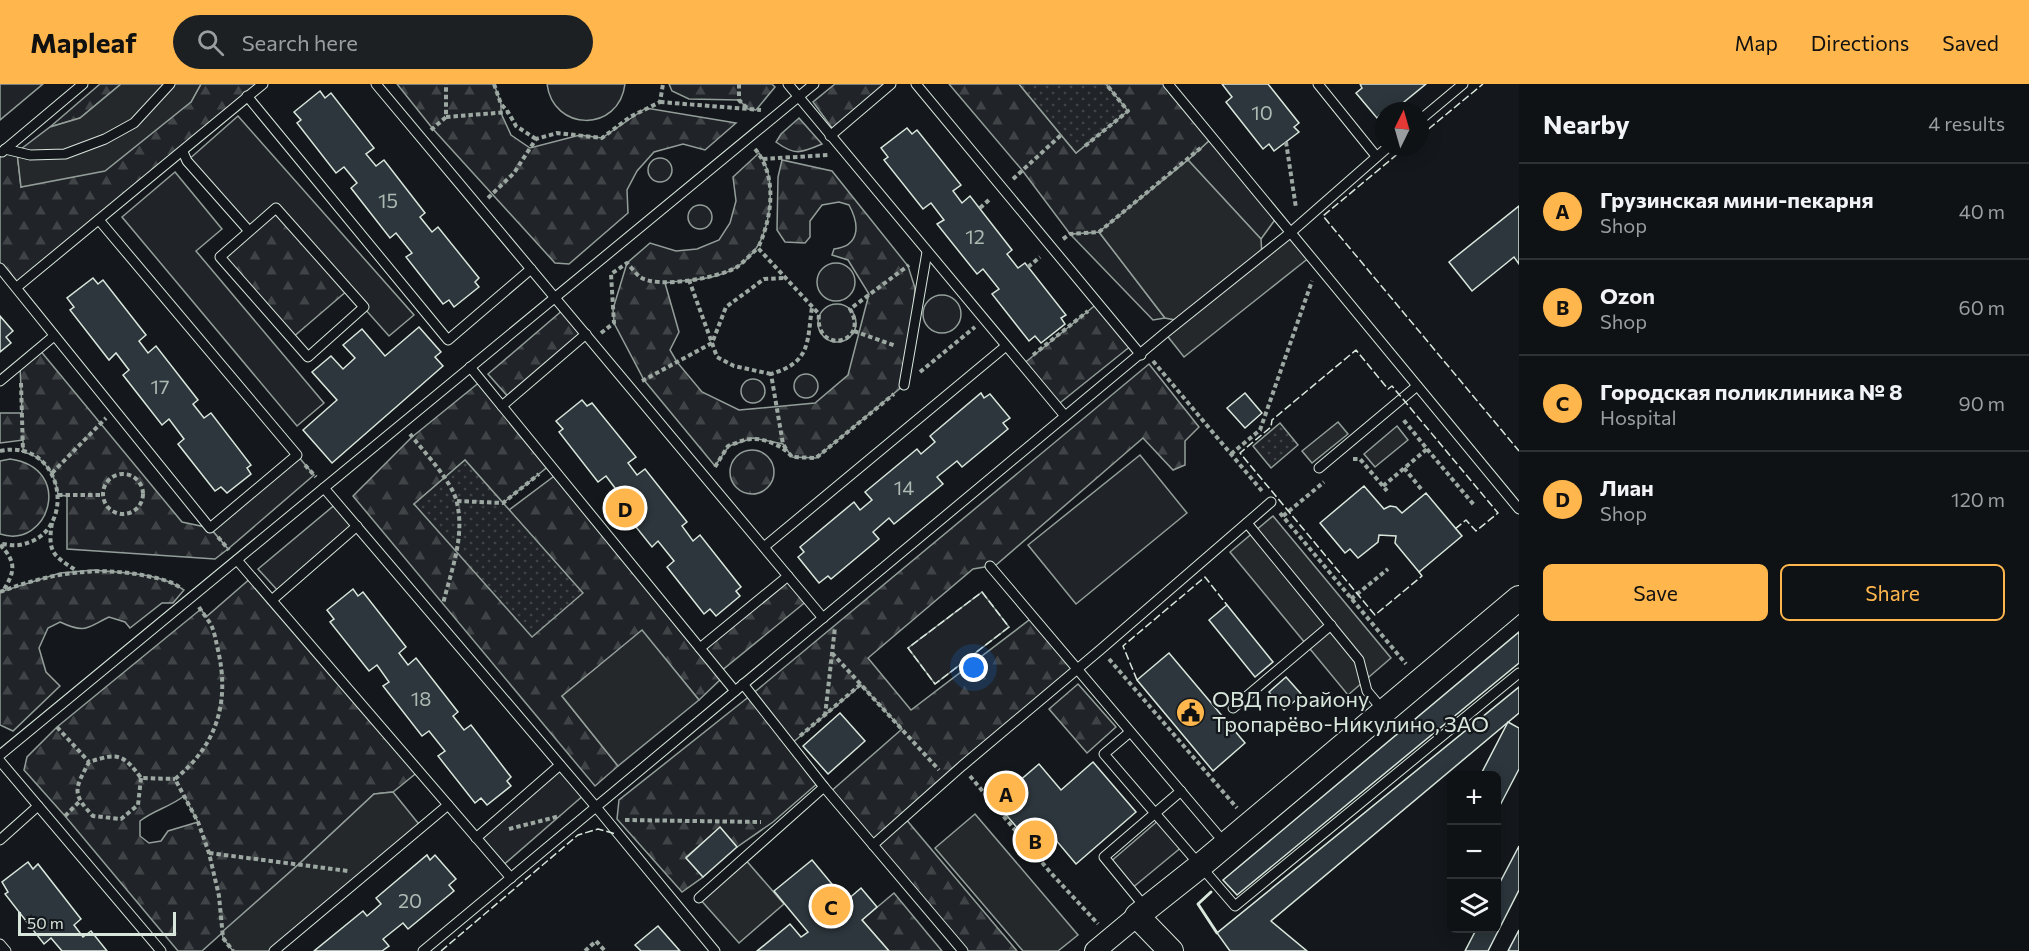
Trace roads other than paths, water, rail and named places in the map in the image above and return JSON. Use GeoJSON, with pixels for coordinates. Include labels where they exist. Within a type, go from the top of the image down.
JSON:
{"type":"FeatureCollection","features":[{"type":"Feature","properties":{"kind":"street"},"geometry":{"type":"LineString","coordinates":[[1095,951],[1200,866],[1519,598]]}},
{"type":"Feature","properties":{"kind":"street"},"geometry":{"type":"LineString","coordinates":[[1142,913],[1171,951]]}},
{"type":"Feature","properties":{"kind":"lane"},"geometry":{"type":"LineString","coordinates":[[2,151],[83,84]]}},
{"type":"Feature","properties":{"kind":"lane"},"geometry":{"type":"LineString","coordinates":[[2,151],[30,155],[65,154],[95,143],[134,123],[170,84]]}},
{"type":"Feature","properties":{"kind":"lane"},"geometry":{"type":"LineString","coordinates":[[17,287],[263,84]]}},
{"type":"Feature","properties":{"kind":"lane"},"geometry":{"type":"LineString","coordinates":[[376,84],[823,618]]}},
{"type":"Feature","properties":{"kind":"lane"},"geometry":{"type":"LineString","coordinates":[[788,84],[1065,416]]}},
{"type":"Feature","properties":{"kind":"lane"},"geometry":{"type":"LineString","coordinates":[[0,755],[814,84]]}},
{"type":"Feature","properties":{"kind":"lane"},"geometry":{"type":"LineString","coordinates":[[830,136],[891,84]]}},
{"type":"Feature","properties":{"kind":"lane"},"geometry":{"type":"LineString","coordinates":[[916,84],[1098,303],[1143,353]]}},
{"type":"Feature","properties":{"kind":"lane"},"geometry":{"type":"LineString","coordinates":[[1168,84],[1519,509]]}},
{"type":"Feature","properties":{"kind":"lane"},"geometry":{"type":"LineString","coordinates":[[1318,84],[1375,155]]}},
{"type":"Feature","properties":{"kind":"lane"},"geometry":{"type":"LineString","coordinates":[[1429,112],[1463,84]]}},
{"type":"Feature","properties":{"kind":"lane"},"geometry":{"type":"LineString","coordinates":[[248,96],[448,340],[531,269]]}},
{"type":"Feature","properties":{"kind":"lane"},"geometry":{"type":"LineString","coordinates":[[183,152],[187,161],[249,231]]}},
{"type":"Feature","properties":{"kind":"lane"},"geometry":{"type":"LineString","coordinates":[[423,951],[1065,416],[1290,233],[1376,156]]}},
{"type":"Feature","properties":{"kind":"lane"},"geometry":{"type":"LineString","coordinates":[[276,208],[364,307],[308,357],[220,257],[249,231],[276,208]]}},
{"type":"Feature","properties":{"kind":"lane"},"geometry":{"type":"LineString","coordinates":[[1,272],[17,287],[210,528],[297,455],[99,220]]}},
{"type":"Feature","properties":{"kind":"lane"},"geometry":{"type":"LineString","coordinates":[[904,385],[927,252]]}},
{"type":"Feature","properties":{"kind":"lane"},"geometry":{"type":"LineString","coordinates":[[0,381],[54,336]]}},
{"type":"Feature","properties":{"kind":"lane"},"geometry":{"type":"LineString","coordinates":[[502,406],[588,338]]}},
{"type":"Feature","properties":{"kind":"lane"},"geometry":{"type":"LineString","coordinates":[[764,547],[1006,346]]}},
{"type":"Feature","properties":{"kind":"lane"},"geometry":{"type":"LineString","coordinates":[[470,368],[700,648],[790,744],[963,951]]}},
{"type":"Feature","properties":{"kind":"lane"},"geometry":{"type":"LineString","coordinates":[[1318,468],[1417,386]]}},
{"type":"Feature","properties":{"kind":"lane"},"geometry":{"type":"LineString","coordinates":[[324,488],[596,807],[715,951]]}},
{"type":"Feature","properties":{"kind":"lane"},"geometry":{"type":"LineString","coordinates":[[873,845],[947,778],[1100,650],[1270,502]]}},
{"type":"Feature","properties":{"kind":"lane"},"geometry":{"type":"LineString","coordinates":[[1247,523],[1359,660],[1367,691],[1377,703]]}},
{"type":"Feature","properties":{"kind":"lane"},"geometry":{"type":"LineString","coordinates":[[272,600],[357,526]]}},
{"type":"Feature","properties":{"kind":"lane"},"geometry":{"type":"LineString","coordinates":[[237,560],[510,878]]}},
{"type":"Feature","properties":{"kind":"lane"},"geometry":{"type":"LineString","coordinates":[[990,566],[1217,834]]}},
{"type":"Feature","properties":{"kind":"lane"},"geometry":{"type":"LineString","coordinates":[[700,648],[788,576]]}},
{"type":"Feature","properties":{"kind":"lane"},"geometry":{"type":"LineString","coordinates":[[1233,708],[1331,625]]}},
{"type":"Feature","properties":{"kind":"lane"},"geometry":{"type":"LineString","coordinates":[[1131,732],[1104,754],[1235,906],[1519,673]]}},
{"type":"Feature","properties":{"kind":"lane"},"geometry":{"type":"LineString","coordinates":[[0,761],[161,951]]}},
{"type":"Feature","properties":{"kind":"lane"},"geometry":{"type":"LineString","coordinates":[[476,838],[560,765]]}},
{"type":"Feature","properties":{"kind":"lane"},"geometry":{"type":"LineString","coordinates":[[699,898],[824,787]]}},
{"type":"Feature","properties":{"kind":"lane"},"geometry":{"type":"LineString","coordinates":[[1142,913],[1104,857],[1181,792]]}},
{"type":"Feature","properties":{"kind":"lane"},"geometry":{"type":"LineString","coordinates":[[274,951],[448,805]]}},
{"type":"Feature","properties":{"kind":"lane"},"geometry":{"type":"LineString","coordinates":[[0,840],[38,806]]}},
{"type":"Feature","properties":{"kind":"lane"},"geometry":{"type":"LineString","coordinates":[[0,944],[6,951]]}},
{"type":"Feature","properties":{"kind":"place","name":"Лиан"},"geometry":{"type":"Point","coordinates":[625,508]}},
{"type":"Feature","properties":{"kind":"place","name":"ОВД по району Тропарёво-Никулино, ЗАО"},"geometry":{"type":"Point","coordinates":[1191,712]}},
{"type":"Feature","properties":{"kind":"place","name":"Грузинская мини-пекарня"},"geometry":{"type":"Point","coordinates":[1006,793]}},
{"type":"Feature","properties":{"kind":"place","name":"Ozon"},"geometry":{"type":"Point","coordinates":[1035,840]}},
{"type":"Feature","properties":{"kind":"place","name":"Городская поликлиника № 8"},"geometry":{"type":"Point","coordinates":[831,906]}}]}
